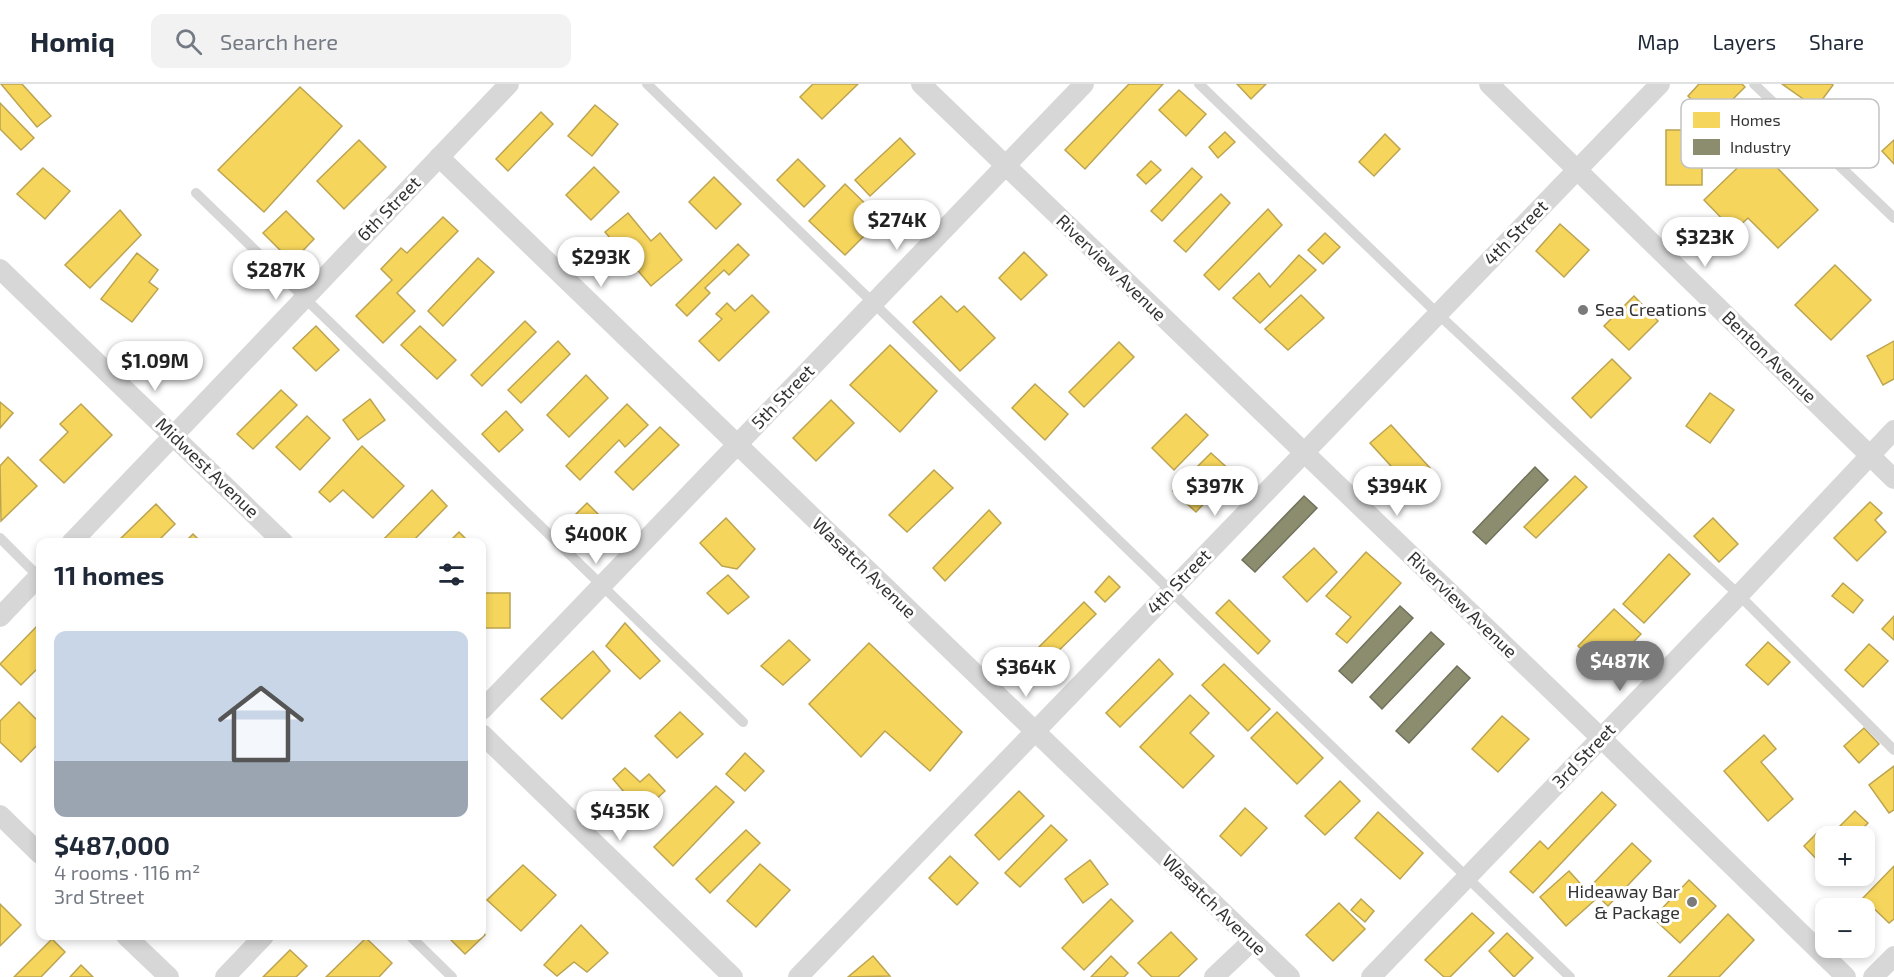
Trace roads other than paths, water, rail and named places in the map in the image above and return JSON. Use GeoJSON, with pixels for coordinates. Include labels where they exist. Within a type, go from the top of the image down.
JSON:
{"type":"FeatureCollection","features":[{"type":"Feature","properties":{"kind":"street","name":"6th Street"},"geometry":{"type":"LineString","coordinates":[[76,538],[509,84]]}},
{"type":"Feature","properties":{"kind":"street","name":"Riverview Avenue"},"geometry":{"type":"LineString","coordinates":[[921,84],[1846,977]]}},
{"type":"Feature","properties":{"kind":"street","name":"5th Street"},"geometry":{"type":"LineString","coordinates":[[486,706],[1084,84]]}},
{"type":"Feature","properties":{"kind":"street","name":"Benton Avenue"},"geometry":{"type":"LineString","coordinates":[[1489,84],[1894,479]]}},
{"type":"Feature","properties":{"kind":"street","name":"4th Street"},"geometry":{"type":"LineString","coordinates":[[798,977],[1660,84]]}},
{"type":"Feature","properties":{"kind":"street","name":"Wasatch Avenue"},"geometry":{"type":"LineString","coordinates":[[439,157],[1251,942],[1290,977]]}},
{"type":"Feature","properties":{"kind":"street","name":"Midwest Avenue"},"geometry":{"type":"LineString","coordinates":[[0,268],[279,538]]}},
{"type":"Feature","properties":{"kind":"street","name":"3rd Street"},"geometry":{"type":"LineString","coordinates":[[1371,977],[1739,595],[1894,430]]}},
{"type":"Feature","properties":{"kind":"street"},"geometry":{"type":"LineString","coordinates":[[0,617],[36,580]]}},
{"type":"Feature","properties":{"kind":"street"},"geometry":{"type":"LineString","coordinates":[[486,738],[733,977]]}},
{"type":"Feature","properties":{"kind":"street"},"geometry":{"type":"LineString","coordinates":[[0,815],[36,850]]}},
{"type":"Feature","properties":{"kind":"street"},"geometry":{"type":"LineString","coordinates":[[130,940],[169,977]]}},
{"type":"Feature","properties":{"kind":"street"},"geometry":{"type":"LineString","coordinates":[[225,977],[260,940]]}},
{"type":"Feature","properties":{"kind":"street"},"geometry":{"type":"LineString","coordinates":[[1214,977],[1251,942]]}},
{"type":"Feature","properties":{"kind":"street"},"geometry":{"type":"LineString","coordinates":[[1873,977],[1894,956]]}},
{"type":"Feature","properties":{"kind":"lane"},"geometry":{"type":"LineString","coordinates":[[647,84],[1570,977]]}},
{"type":"Feature","properties":{"kind":"lane"},"geometry":{"type":"LineString","coordinates":[[1199,84],[1437,314],[1739,595],[1894,750]]}},
{"type":"Feature","properties":{"kind":"lane"},"geometry":{"type":"LineString","coordinates":[[1754,84],[1770,99]]}},
{"type":"Feature","properties":{"kind":"lane"},"geometry":{"type":"LineString","coordinates":[[1842,168],[1894,218]]}},
{"type":"Feature","properties":{"kind":"lane"},"geometry":{"type":"LineString","coordinates":[[196,193],[743,722]]}},
{"type":"Feature","properties":{"kind":"lane"},"geometry":{"type":"LineString","coordinates":[[0,538],[36,572]]}},
{"type":"Feature","properties":{"kind":"lane"},"geometry":{"type":"LineString","coordinates":[[414,940],[452,977]]}},
{"type":"Feature","properties":{"kind":"place","name":"Sea Creations"},"geometry":{"type":"Point","coordinates":[1583,310]}},
{"type":"Feature","properties":{"kind":"place","name":"Hideaway Bar & Package"},"geometry":{"type":"Point","coordinates":[1692,902]}}]}
